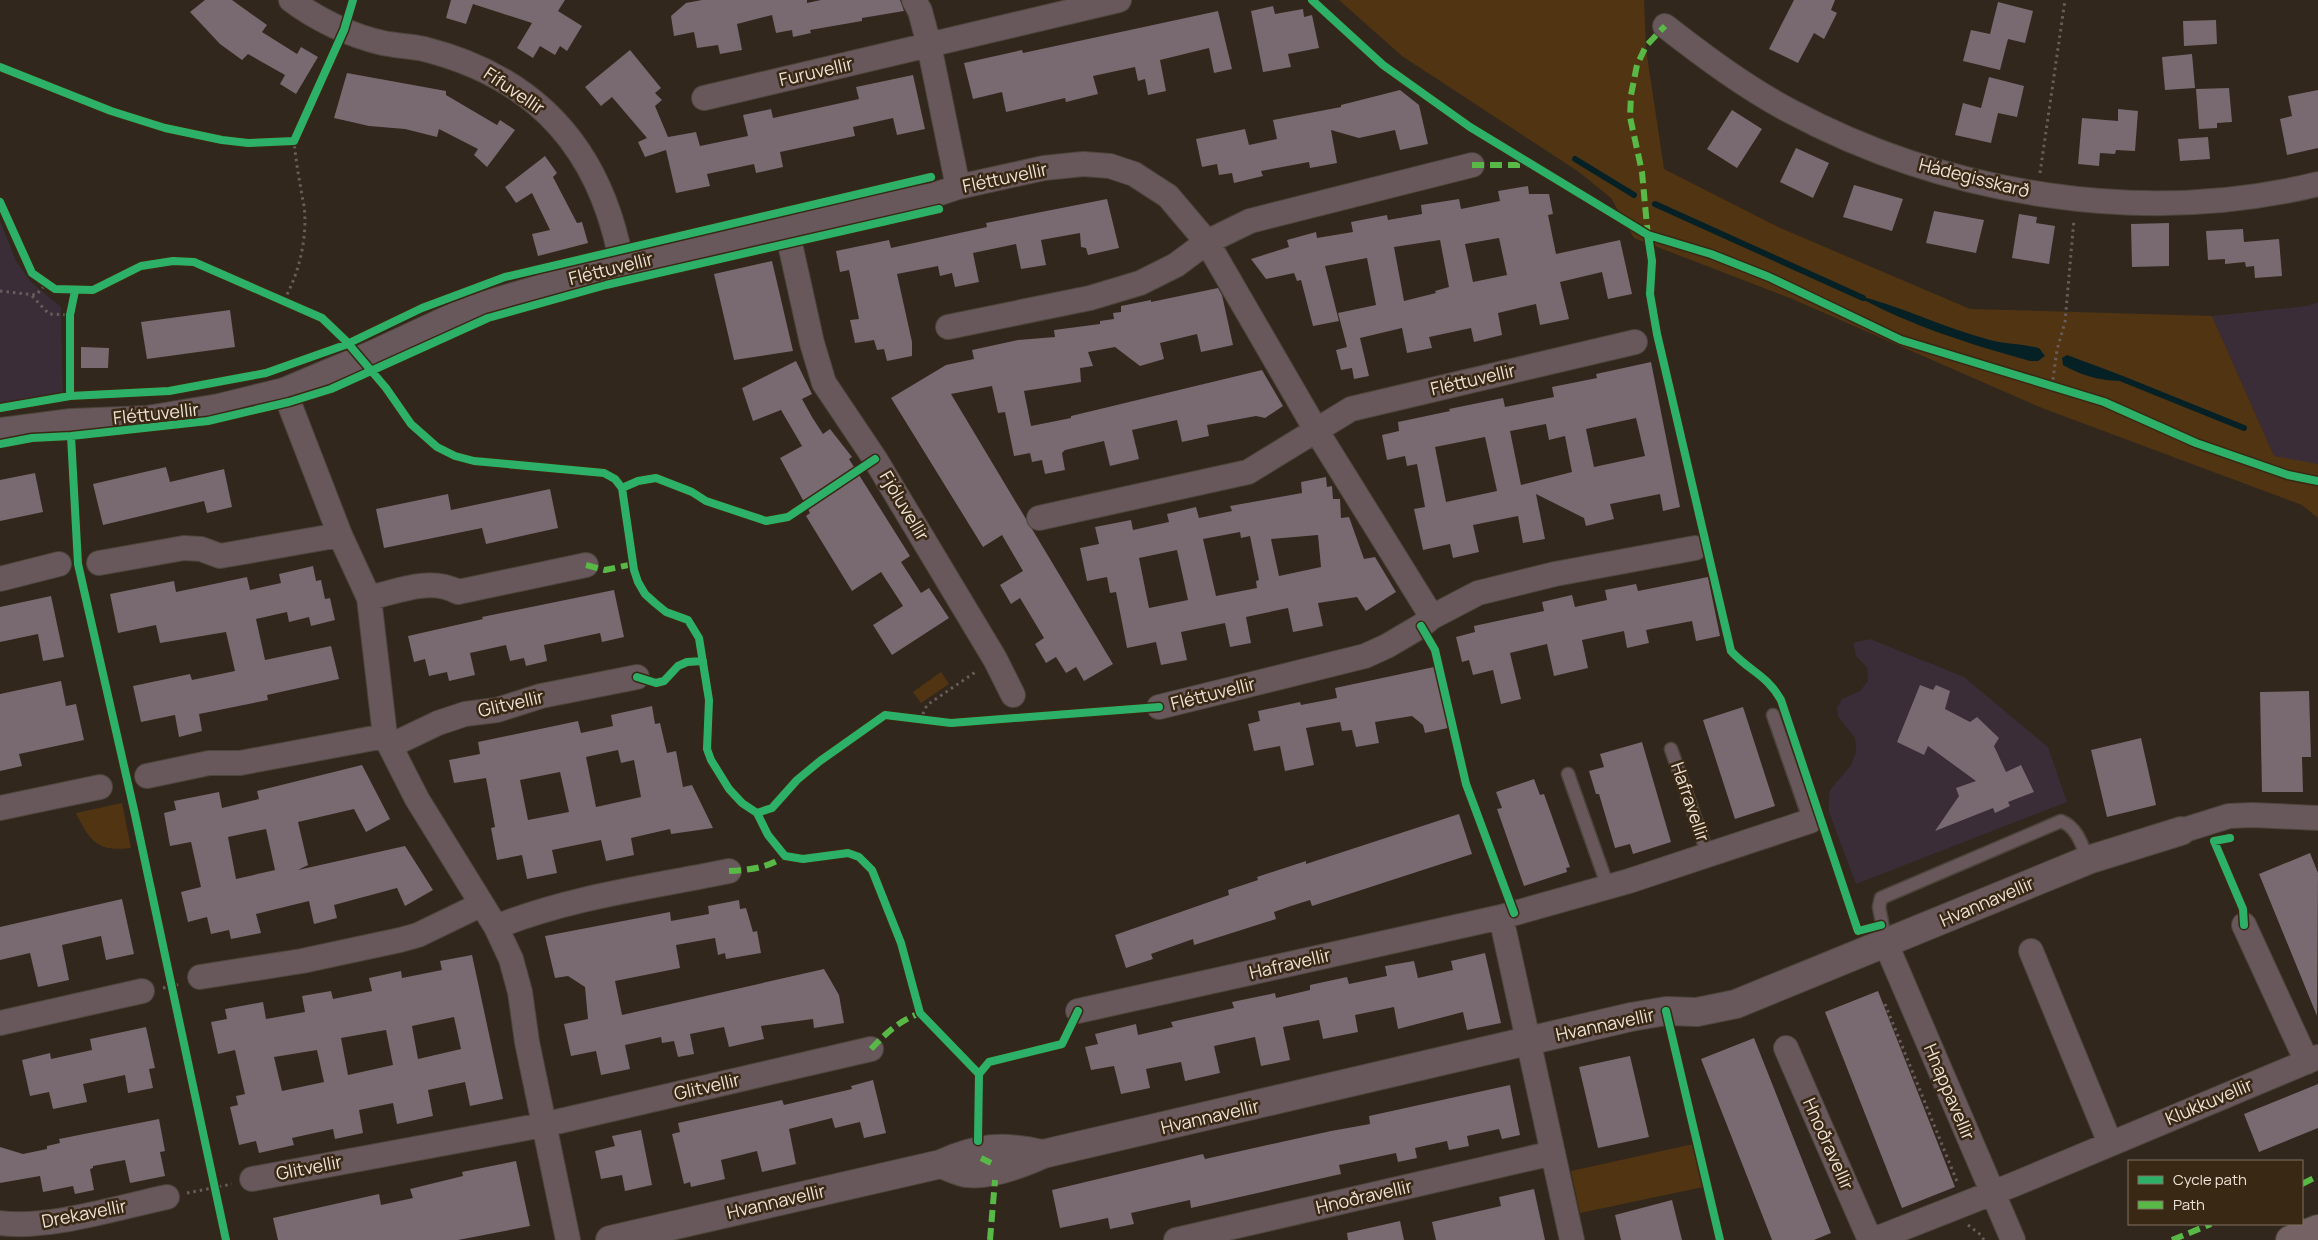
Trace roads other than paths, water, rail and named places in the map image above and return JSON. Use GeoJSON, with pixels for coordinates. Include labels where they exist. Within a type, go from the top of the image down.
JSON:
{"type":"FeatureCollection","features":[{"type":"Feature","properties":{"kind":"main road"},"geometry":{"type":"LineString","coordinates":[[2290,1240],[2318,1229]]}},
{"type":"Feature","properties":{"kind":"street","name":"Fífuvellir"},"geometry":{"type":"LineString","coordinates":[[291,0],[344,30],[382,42],[422,48],[459,59],[495,74],[556,120],[591,169],[606,201],[617,238],[622,266]]}},
{"type":"Feature","properties":{"kind":"street"},"geometry":{"type":"LineString","coordinates":[[914,0],[920,11],[958,187]]}},
{"type":"Feature","properties":{"kind":"street","name":"Furuvellir"},"geometry":{"type":"LineString","coordinates":[[704,98],[1119,0]]}},
{"type":"Feature","properties":{"kind":"street","name":"Hádegisskarð"},"geometry":{"type":"LineString","coordinates":[[1665,26],[1746,85],[1790,111],[1843,136],[1929,169],[1970,180],[2028,192],[2076,198],[2162,202],[2267,194],[2318,184]]}},
{"type":"Feature","properties":{"kind":"street","name":"Fléttuvellir"},"geometry":{"type":"LineString","coordinates":[[0,430],[71,421],[147,418],[219,406],[284,390],[374,352],[469,308],[543,286],[786,226],[934,195],[958,187],[1044,168],[1083,164],[1110,166],[1134,174],[1168,196],[1207,242],[1316,430],[1432,617]]}},
{"type":"Feature","properties":{"kind":"street"},"geometry":{"type":"LineString","coordinates":[[948,327],[1090,298],[1140,283],[1176,265],[1207,242],[1250,221],[1472,165]]}},
{"type":"Feature","properties":{"kind":"street","name":"Fjóluvellir"},"geometry":{"type":"LineString","coordinates":[[786,226],[812,343],[824,383],[875,459],[995,659],[1013,695]]}},
{"type":"Feature","properties":{"kind":"street","name":"Fléttuvellir"},"geometry":{"type":"LineString","coordinates":[[1039,518],[1248,472],[1351,409],[1635,342]]}},
{"type":"Feature","properties":{"kind":"street"},"geometry":{"type":"LineString","coordinates":[[284,390],[340,535],[369,598],[388,741],[417,799],[480,905],[496,927],[512,959],[520,992],[527,1042],[543,1125],[568,1240]]}},
{"type":"Feature","properties":{"kind":"street"},"geometry":{"type":"LineString","coordinates":[[99,563],[184,548],[201,549],[220,556],[340,535]]}},
{"type":"Feature","properties":{"kind":"street","name":"Fléttuvellir"},"geometry":{"type":"LineString","coordinates":[[1159,707],[1365,656],[1478,593],[1554,574],[1695,548]]}},
{"type":"Feature","properties":{"kind":"street"},"geometry":{"type":"LineString","coordinates":[[0,578],[60,564]]}},
{"type":"Feature","properties":{"kind":"street"},"geometry":{"type":"LineString","coordinates":[[369,598],[428,584],[446,586],[458,592],[586,565]]}},
{"type":"Feature","properties":{"kind":"street","name":"Glitvellir"},"geometry":{"type":"LineString","coordinates":[[147,776],[209,763],[240,763],[388,741],[465,714],[497,710],[541,696],[637,677]]}},
{"type":"Feature","properties":{"kind":"street"},"geometry":{"type":"LineString","coordinates":[[0,808],[100,787]]}},
{"type":"Feature","properties":{"kind":"street"},"geometry":{"type":"LineString","coordinates":[[2193,827],[2228,816],[2318,818]]}},
{"type":"Feature","properties":{"kind":"street","name":"Hafravellir"},"geometry":{"type":"LineString","coordinates":[[1078,1011],[1501,917],[1608,887],[1810,821]]}},
{"type":"Feature","properties":{"kind":"street","name":"Hvannavellir"},"geometry":{"type":"LineString","coordinates":[[610,1240],[942,1164],[960,1172],[978,1173],[1020,1164],[1043,1154],[1631,1017],[1666,1012],[1697,1012],[1736,1004],[2088,860],[2193,827]]}},
{"type":"Feature","properties":{"kind":"street"},"geometry":{"type":"LineString","coordinates":[[496,927],[525,916],[577,902],[729,871]]}},
{"type":"Feature","properties":{"kind":"street"},"geometry":{"type":"LineString","coordinates":[[200,977],[302,961],[409,937],[480,905]]}},
{"type":"Feature","properties":{"kind":"street"},"geometry":{"type":"LineString","coordinates":[[1501,917],[1572,1240]]}},
{"type":"Feature","properties":{"kind":"street","name":"Klukkuvellir"},"geometry":{"type":"LineString","coordinates":[[1992,1193],[2313,1059],[2244,925]]}},
{"type":"Feature","properties":{"kind":"street","name":"Hnappavellir"},"geometry":{"type":"LineString","coordinates":[[1886,944],[2013,1240]]}},
{"type":"Feature","properties":{"kind":"street"},"geometry":{"type":"LineString","coordinates":[[2031,951],[2110,1143]]}},
{"type":"Feature","properties":{"kind":"street"},"geometry":{"type":"LineString","coordinates":[[0,1023],[142,991]]}},
{"type":"Feature","properties":{"kind":"street","name":"Hnoðravellir"},"geometry":{"type":"LineString","coordinates":[[1786,1048],[1871,1240],[1992,1193]]}},
{"type":"Feature","properties":{"kind":"street","name":"Glitvellir"},"geometry":{"type":"LineString","coordinates":[[252,1179],[543,1125],[871,1049]]}},
{"type":"Feature","properties":{"kind":"street","name":"Hnoðravellir"},"geometry":{"type":"LineString","coordinates":[[1176,1240],[1552,1153]]}},
{"type":"Feature","properties":{"kind":"street","name":"Drekavellir"},"geometry":{"type":"LineString","coordinates":[[0,1223],[28,1225],[49,1222],[167,1197]]}},
{"type":"Feature","properties":{"kind":"lane","name":"Hafravellir"},"geometry":{"type":"LineString","coordinates":[[1773,715],[1810,821]]}},
{"type":"Feature","properties":{"kind":"lane","name":"Hafravellir"},"geometry":{"type":"LineString","coordinates":[[1671,749],[1708,855]]}},
{"type":"Feature","properties":{"kind":"lane"},"geometry":{"type":"LineString","coordinates":[[1568,774],[1608,887]]}},
{"type":"Feature","properties":{"kind":"lane"},"geometry":{"type":"LineString","coordinates":[[1886,944],[1879,907],[1881,898],[1979,855],[2061,821],[2069,824],[2074,830],[2088,860]]}},
{"type":"Feature","properties":{"kind":"water"},"geometry":{"type":"Polygon","coordinates":[[[1855,295],[1990,340],[2039,348],[2045,356],[2038,361],[2030,361],[1963,341],[1897,316],[1855,295]]]}},
{"type":"Feature","properties":{"kind":"water"},"geometry":{"type":"Polygon","coordinates":[[[2067,355],[2118,374],[2128,380],[2094,378],[2078,372],[2063,365],[2062,358],[2067,355]]]}},
{"type":"Feature","properties":{"kind":"waterway"},"geometry":{"type":"LineString","coordinates":[[1575,159],[1634,195]]}},
{"type":"Feature","properties":{"kind":"waterway"},"geometry":{"type":"LineString","coordinates":[[1655,204],[1863,298]]}},
{"type":"Feature","properties":{"kind":"waterway"},"geometry":{"type":"LineString","coordinates":[[2120,378],[2244,428]]}}]}
